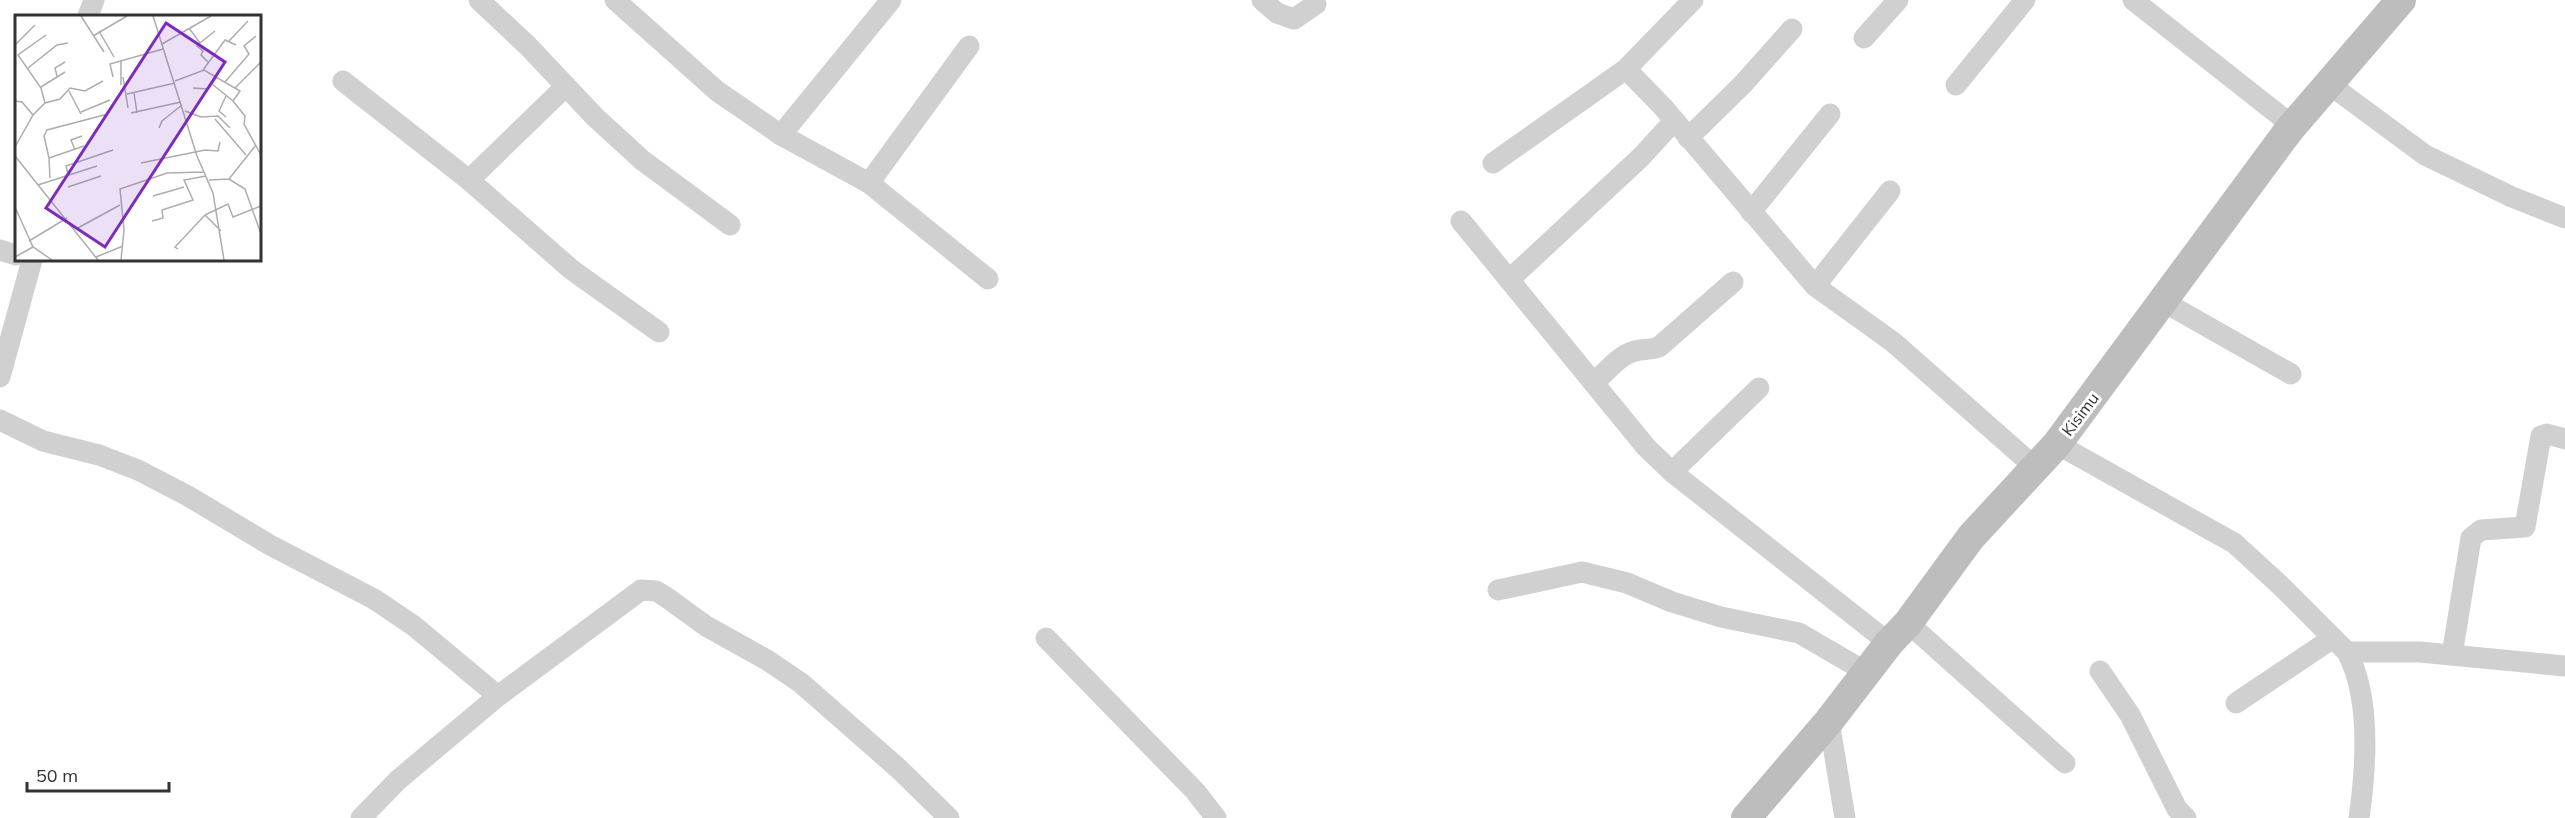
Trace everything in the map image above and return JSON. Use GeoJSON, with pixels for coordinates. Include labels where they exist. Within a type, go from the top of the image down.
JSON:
{"type":"FeatureCollection","features":[{"type":"Feature","properties":{"kind":"street"},"geometry":{"type":"LineString","coordinates":[[88,15],[94,0]]}},
{"type":"Feature","properties":{"kind":"street"},"geometry":{"type":"LineString","coordinates":[[479,0],[528,46],[565,87],[642,160],[730,225]]}},
{"type":"Feature","properties":{"kind":"street"},"geometry":{"type":"LineString","coordinates":[[615,0],[717,91],[781,135],[869,183],[988,279]]}},
{"type":"Feature","properties":{"kind":"street"},"geometry":{"type":"LineString","coordinates":[[781,135],[891,0]]}},
{"type":"Feature","properties":{"kind":"street"},"geometry":{"type":"LineString","coordinates":[[1262,0],[1277,13],[1294,19],[1316,4]]}},
{"type":"Feature","properties":{"kind":"street"},"geometry":{"type":"LineString","coordinates":[[1493,163],[1626,69],[1693,0]]}},
{"type":"Feature","properties":{"kind":"street"},"geometry":{"type":"LineString","coordinates":[[1864,38],[1898,0]]}},
{"type":"Feature","properties":{"kind":"street"},"geometry":{"type":"LineString","coordinates":[[1956,85],[2025,0]]}},
{"type":"Feature","properties":{"kind":"street"},"geometry":{"type":"LineString","coordinates":[[2133,0],[2293,126]]}},
{"type":"Feature","properties":{"kind":"street","name":"Kisimu"},"geometry":{"type":"LineString","coordinates":[[1746,818],[1829,721],[1971,537],[2057,444],[2293,126],[2401,0]]}},
{"type":"Feature","properties":{"kind":"street"},"geometry":{"type":"LineString","coordinates":[[1688,138],[1743,84],[1792,29]]}},
{"type":"Feature","properties":{"kind":"street"},"geometry":{"type":"LineString","coordinates":[[869,183],[969,46]]}},
{"type":"Feature","properties":{"kind":"street"},"geometry":{"type":"LineString","coordinates":[[1626,69],[1674,121],[1815,286],[1893,342],[2036,468]]}},
{"type":"Feature","properties":{"kind":"street"},"geometry":{"type":"LineString","coordinates":[[343,81],[470,180],[572,270],[659,332]]}},
{"type":"Feature","properties":{"kind":"street"},"geometry":{"type":"LineString","coordinates":[[2329,84],[2425,155],[2512,197],[2565,218]]}},
{"type":"Feature","properties":{"kind":"street"},"geometry":{"type":"LineString","coordinates":[[470,180],[565,87]]}},
{"type":"Feature","properties":{"kind":"street"},"geometry":{"type":"LineString","coordinates":[[1751,212],[1830,114]]}},
{"type":"Feature","properties":{"kind":"street"},"geometry":{"type":"LineString","coordinates":[[1509,280],[1641,157],[1674,121]]}},
{"type":"Feature","properties":{"kind":"street"},"geometry":{"type":"LineString","coordinates":[[1815,286],[1890,191]]}},
{"type":"Feature","properties":{"kind":"street"},"geometry":{"type":"LineString","coordinates":[[1461,221],[1646,447],[1672,472],[1898,633],[2066,763]]}},
{"type":"Feature","properties":{"kind":"street"},"geometry":{"type":"LineString","coordinates":[[0,250],[15,255]]}},
{"type":"Feature","properties":{"kind":"street"},"geometry":{"type":"LineString","coordinates":[[0,377],[31,261]]}},
{"type":"Feature","properties":{"kind":"street"},"geometry":{"type":"LineString","coordinates":[[1594,383],[1622,358],[1636,351],[1648,351],[1659,347],[1733,282]]}},
{"type":"Feature","properties":{"kind":"street"},"geometry":{"type":"LineString","coordinates":[[2164,302],[2291,374]]}},
{"type":"Feature","properties":{"kind":"street"},"geometry":{"type":"LineString","coordinates":[[1672,472],[1759,388]]}},
{"type":"Feature","properties":{"kind":"street"},"geometry":{"type":"LineString","coordinates":[[0,420],[43,441],[99,455],[138,470],[188,496],[270,545],[374,598],[414,626],[498,696]]}},
{"type":"Feature","properties":{"kind":"street"},"geometry":{"type":"LineString","coordinates":[[2452,655],[2471,538],[2481,530],[2527,525],[2541,436],[2547,434],[2565,439]]}},
{"type":"Feature","properties":{"kind":"street"},"geometry":{"type":"LineString","coordinates":[[2057,444],[2234,543],[2340,645],[2355,672],[2364,724],[2365,776],[2359,818]]}},
{"type":"Feature","properties":{"kind":"street"},"geometry":{"type":"LineString","coordinates":[[1498,590],[1582,572],[1627,583],[1672,602],[1721,617],[1799,633],[1866,672]]}},
{"type":"Feature","properties":{"kind":"street"},"geometry":{"type":"LineString","coordinates":[[361,818],[398,780],[498,696],[631,595],[641,590],[656,591],[706,626],[767,660],[801,683],[899,769],[949,818]]}},
{"type":"Feature","properties":{"kind":"street"},"geometry":{"type":"LineString","coordinates":[[1046,638],[1195,791],[1216,818]]}},
{"type":"Feature","properties":{"kind":"street"},"geometry":{"type":"LineString","coordinates":[[2236,703],[2340,645],[2565,666]]}},
{"type":"Feature","properties":{"kind":"street"},"geometry":{"type":"LineString","coordinates":[[2100,671],[2130,715],[2177,809],[2186,818]]}},
{"type":"Feature","properties":{"kind":"street"},"geometry":{"type":"LineString","coordinates":[[1829,721],[1845,818]]}}]}
